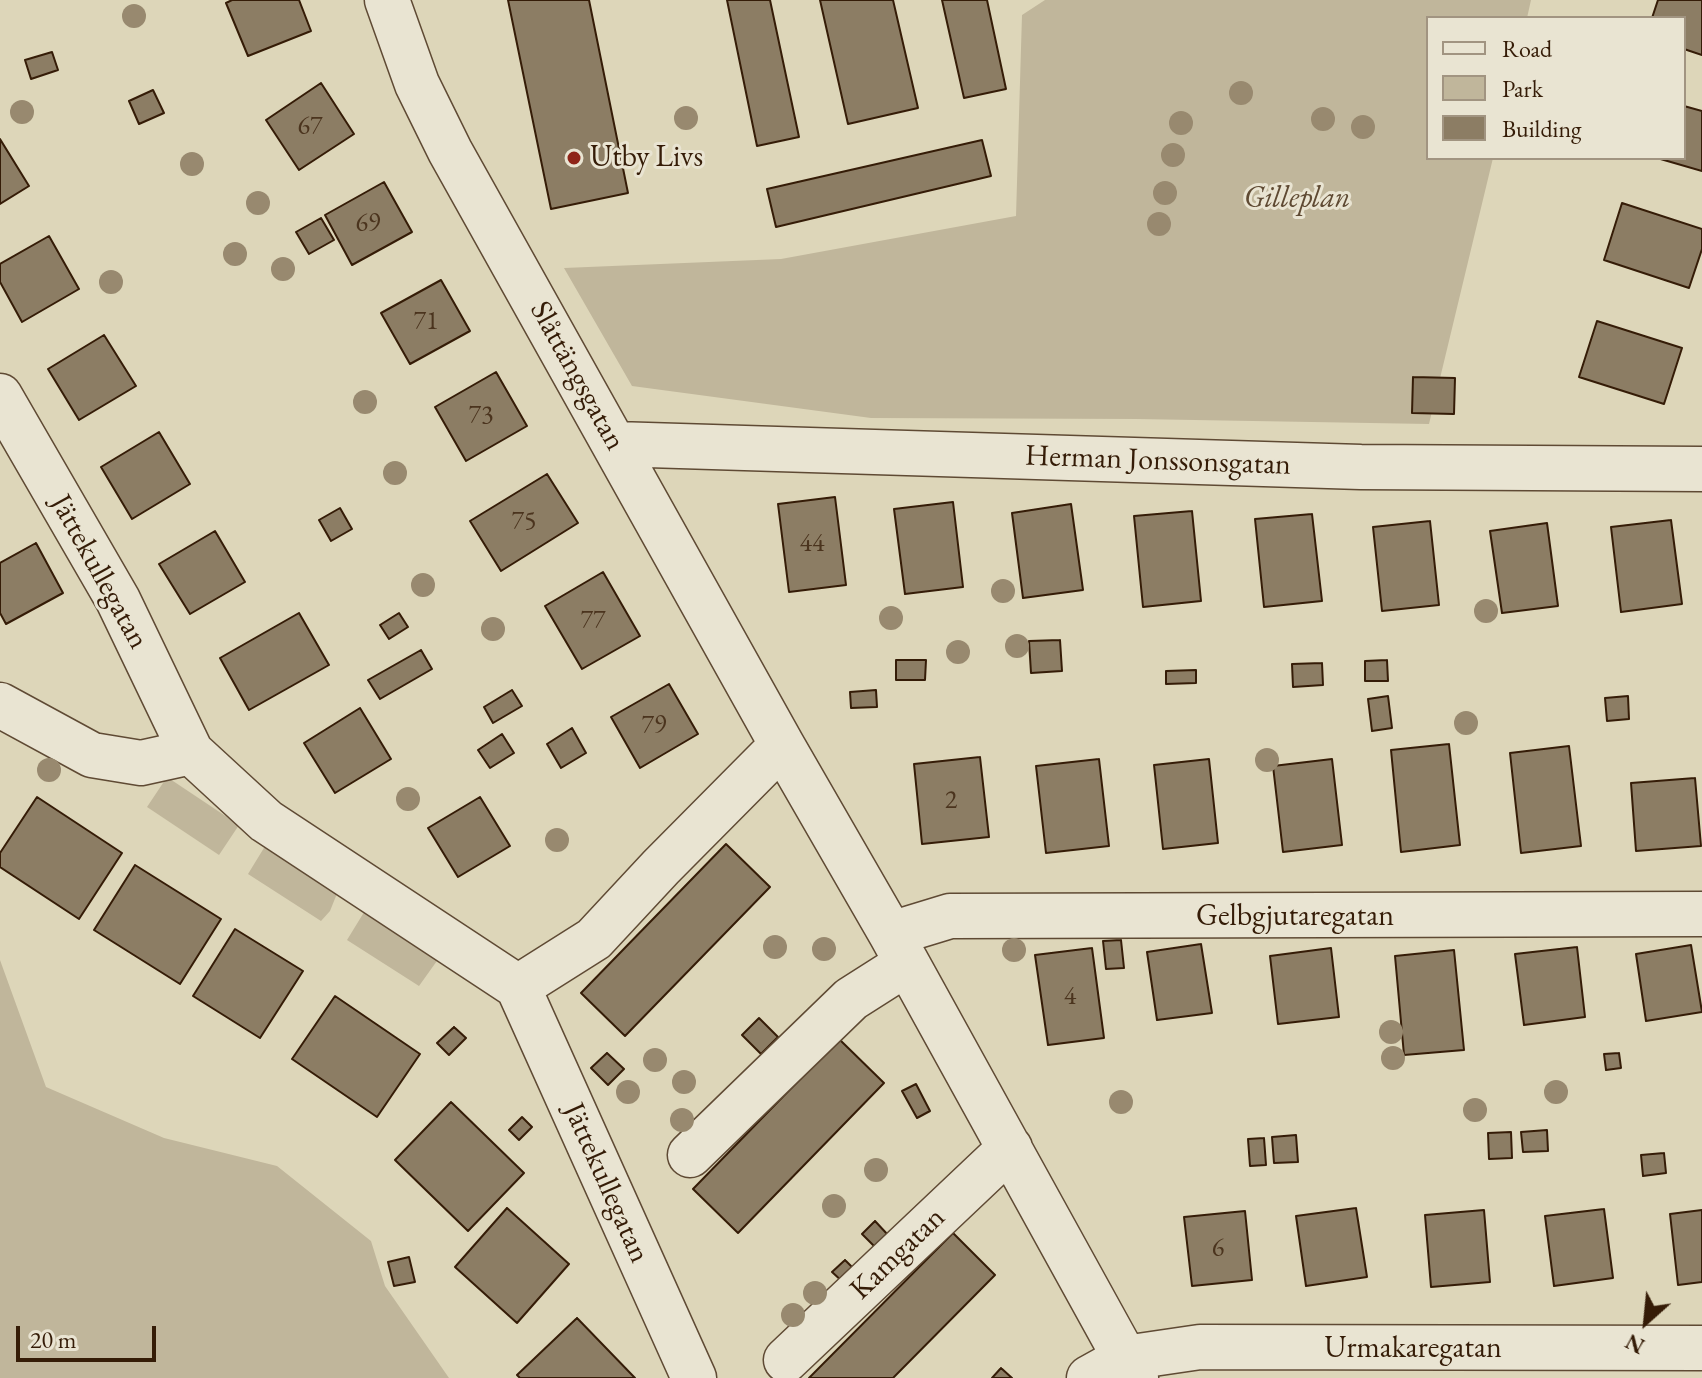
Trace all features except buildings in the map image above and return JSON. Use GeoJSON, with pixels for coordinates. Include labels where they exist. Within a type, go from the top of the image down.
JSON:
{"type":"FeatureCollection","features":[{"type":"Feature","properties":{"kind":"street","name":"Slåttängsgatan"},"geometry":{"type":"LineString","coordinates":[[387,0],[417,84],[450,151],[782,745]]}},
{"type":"Feature","properties":{"kind":"street","name":"Jättekullegatan"},"geometry":{"type":"LineString","coordinates":[[0,396],[118,600],[191,752],[266,821],[518,987],[694,1378]]}},
{"type":"Feature","properties":{"kind":"street","name":"Herman Jonssonsgatan"},"geometry":{"type":"LineString","coordinates":[[615,444],[1361,467],[1702,469]]}},
{"type":"Feature","properties":{"kind":"street"},"geometry":{"type":"LineString","coordinates":[[0,705],[92,755],[141,763],[191,752]]}},
{"type":"Feature","properties":{"kind":"street"},"geometry":{"type":"LineString","coordinates":[[518,987],[594,939],[782,745],[1010,1148],[1116,1371]]}},
{"type":"Feature","properties":{"kind":"street","name":"Gelbgjutaregatan"},"geometry":{"type":"LineString","coordinates":[[898,949],[950,916],[1702,914]]}},
{"type":"Feature","properties":{"kind":"street"},"geometry":{"type":"LineString","coordinates":[[690,1155],[851,999],[898,949]]}},
{"type":"Feature","properties":{"kind":"street","name":"Kamgatan"},"geometry":{"type":"LineString","coordinates":[[786,1360],[1010,1148]]}},
{"type":"Feature","properties":{"kind":"street","name":"Urmakaregatan"},"geometry":{"type":"LineString","coordinates":[[1116,1371],[1200,1347],[1702,1348]]}},
{"type":"Feature","properties":{"kind":"green space","name":"Gilleplan"},"geometry":{"type":"Polygon","coordinates":[[[1045,0],[1531,0],[1527,16],[1426,16],[1426,160],[1493,160],[1429,424],[871,418],[632,386],[564,268],[781,259],[1016,216],[1022,15],[1045,0]]]}},
{"type":"Feature","properties":{"kind":"green space"},"geometry":{"type":"Polygon","coordinates":[[[167,777],[239,825],[219,855],[147,807],[167,777]]]}},
{"type":"Feature","properties":{"kind":"green space"},"geometry":{"type":"Polygon","coordinates":[[[267,843],[338,891],[330,911],[321,921],[248,874],[267,843]]]}},
{"type":"Feature","properties":{"kind":"green space"},"geometry":{"type":"Polygon","coordinates":[[[366,909],[439,958],[419,986],[347,940],[366,909]]]}},
{"type":"Feature","properties":{"kind":"green space"},"geometry":{"type":"Polygon","coordinates":[[[0,960],[46,1087],[164,1138],[277,1166],[371,1241],[385,1286],[449,1378],[0,1378],[0,960]]]}},
{"type":"Feature","properties":{"kind":"place","name":"Utby Livs"},"geometry":{"type":"Point","coordinates":[574,158]}}]}
